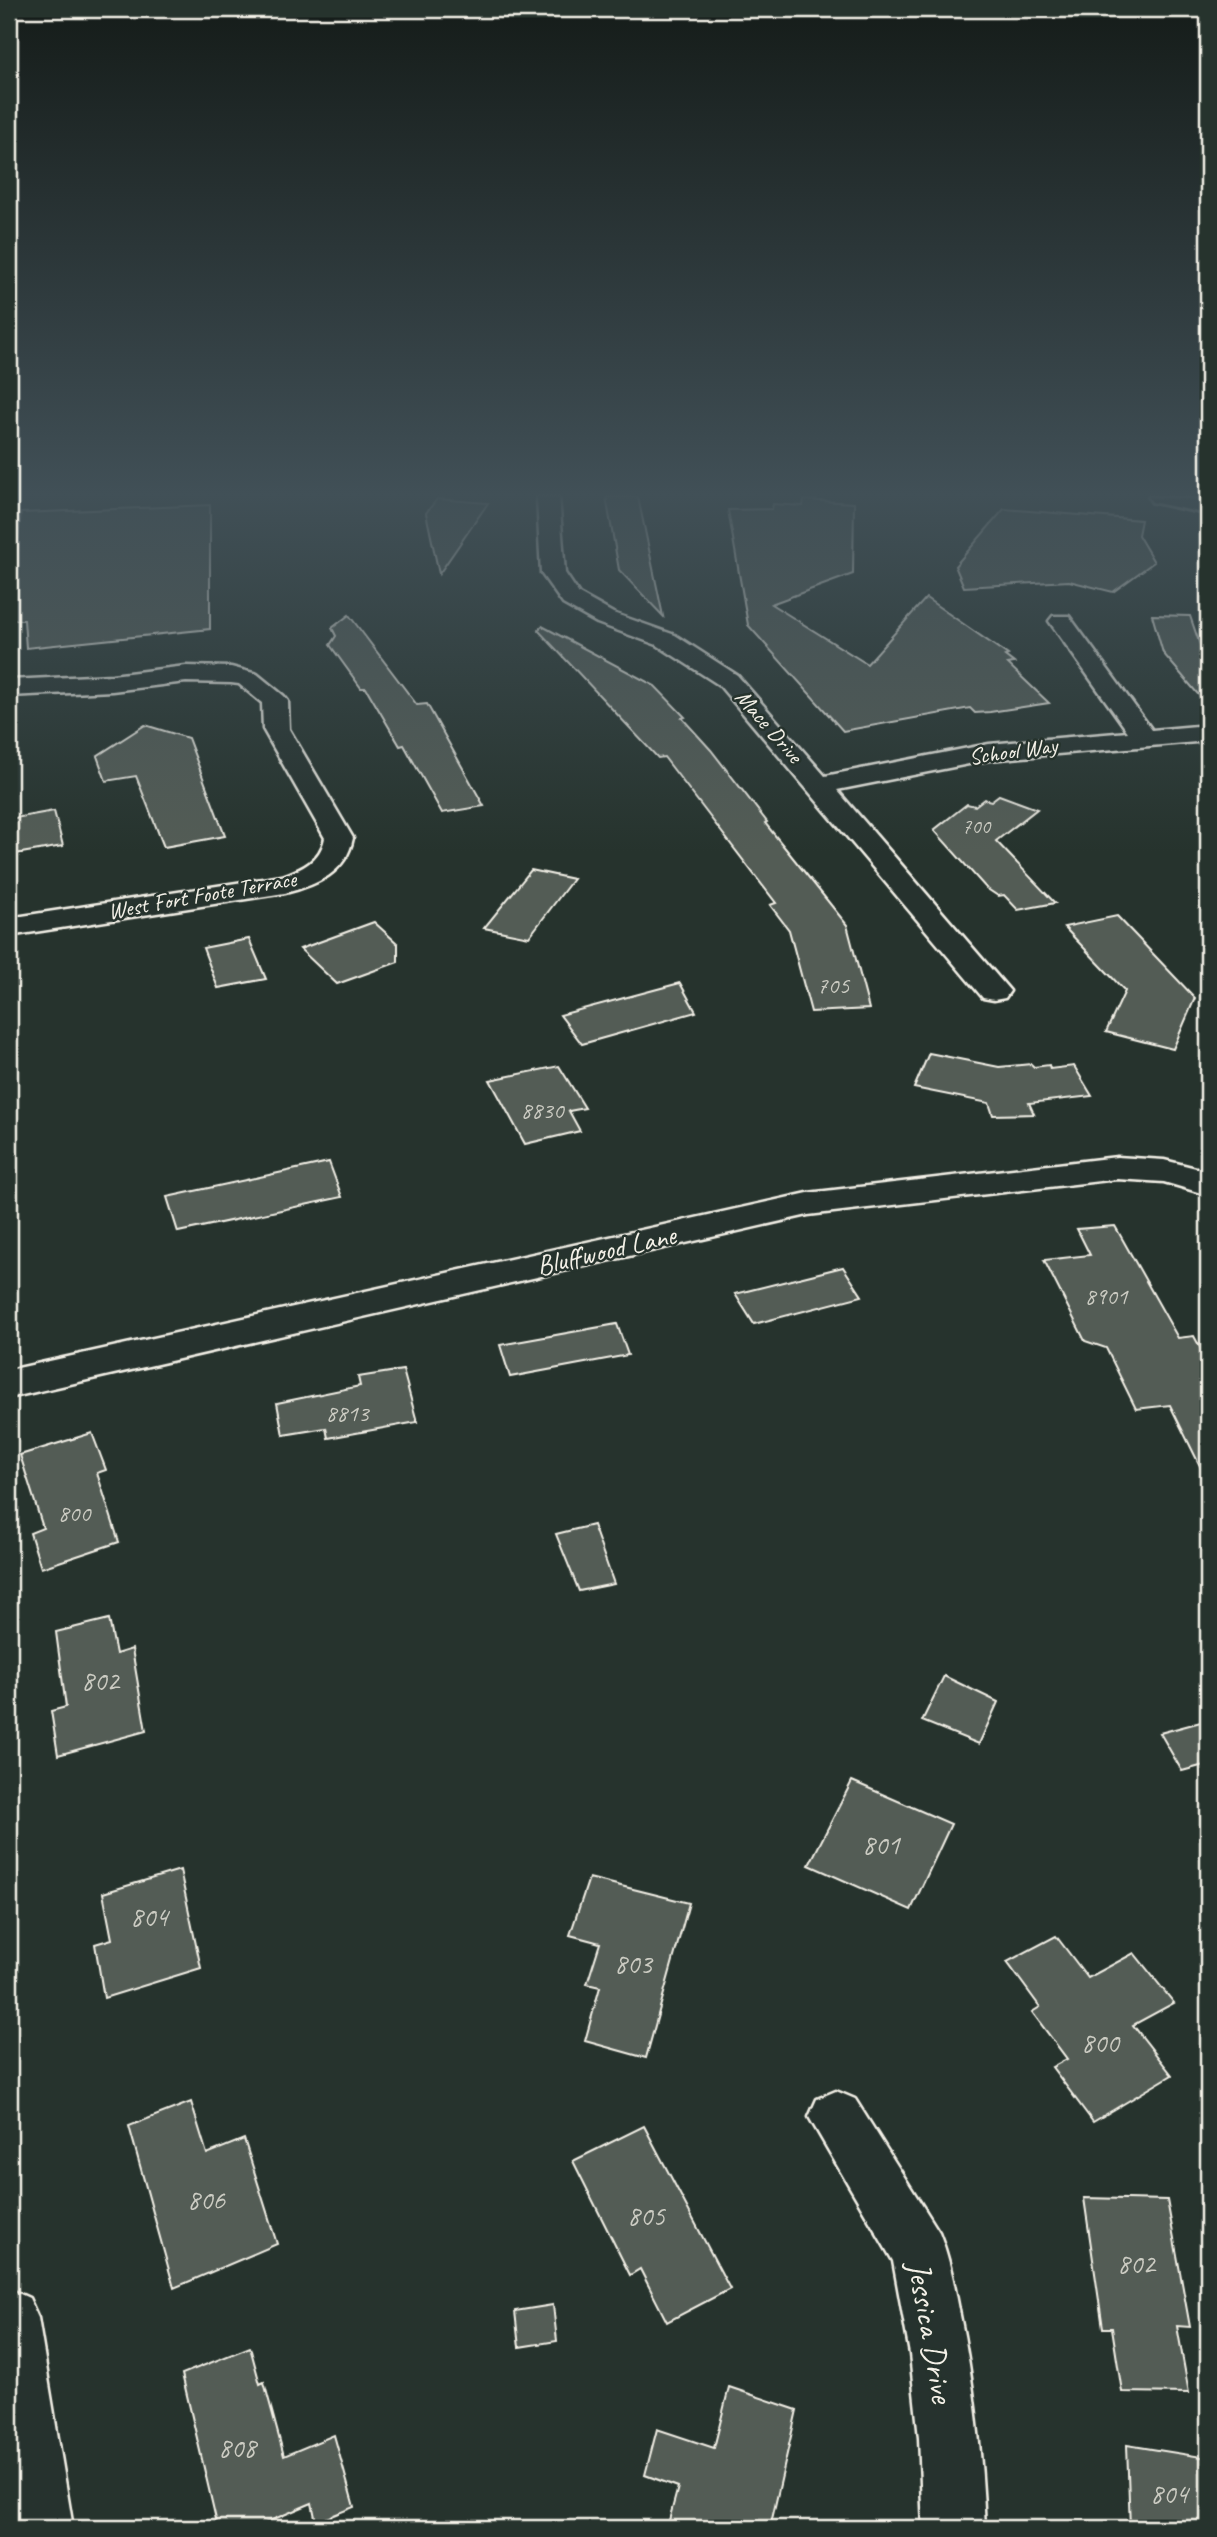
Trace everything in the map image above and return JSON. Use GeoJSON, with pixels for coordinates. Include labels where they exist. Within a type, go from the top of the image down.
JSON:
{"type":"FeatureCollection","features":[{"type":"Feature","properties":{"kind":"street","name":"Mace Drive"},"geometry":{"type":"LineString","coordinates":[[600,615],[666,640],[718,673],[820,785],[994,991]]}},
{"type":"Feature","properties":{"kind":"street"},"geometry":{"type":"LineString","coordinates":[[1060,621],[1145,738]]}},
{"type":"Feature","properties":{"kind":"street","name":"West Fort Foote Terrace"},"geometry":{"type":"LineString","coordinates":[[9,688],[112,682],[186,674],[231,675],[248,679],[275,701],[276,729],[298,772],[339,838],[338,852],[331,861],[304,879],[235,893],[9,928]]}},
{"type":"Feature","properties":{"kind":"street","name":"School Way"},"geometry":{"type":"LineString","coordinates":[[820,785],[989,752],[1208,733]]}},
{"type":"Feature","properties":{"kind":"street","name":"Bluffwood Lane"},"geometry":{"type":"LineString","coordinates":[[9,1384],[808,1204],[1117,1168],[1150,1167],[1179,1172],[1208,1184]]}},
{"type":"Feature","properties":{"kind":"street","name":"Jessica Drive"},"geometry":{"type":"LineString","coordinates":[[836,2117],[919,2252],[939,2354],[949,2438],[954,2528]]}},
{"type":"Feature","properties":{"kind":"street"},"geometry":{"type":"LineString","coordinates":[[9,2318],[43,2528]]}},
{"type":"Feature","properties":{"kind":"building"},"geometry":{"type":"Polygon","coordinates":[[[10,615],[210,615],[210,629],[26,648],[24,620],[9,620],[10,615]]]}},
{"type":"Feature","properties":{"kind":"building"},"geometry":{"type":"Polygon","coordinates":[[[349,615],[417,705],[427,704],[484,806],[442,813],[404,745],[400,746],[366,688],[361,688],[330,645],[336,636],[332,628],[349,615]]]}},
{"type":"Feature","properties":{"kind":"building"},"geometry":{"type":"Polygon","coordinates":[[[746,615],[789,615],[867,664],[910,615],[951,615],[1008,655],[1005,656],[1014,663],[1008,664],[1049,703],[975,713],[970,708],[843,731],[748,625],[746,615]]]}},
{"type":"Feature","properties":{"kind":"building"},"geometry":{"type":"Polygon","coordinates":[[[1152,615],[1190,616],[1208,668],[1208,706],[1163,653],[1152,615]]]}},
{"type":"Feature","properties":{"kind":"building"},"geometry":{"type":"Polygon","coordinates":[[[542,626],[655,686],[685,717],[682,718],[711,750],[767,822],[765,823],[847,925],[869,1009],[811,1012],[789,930],[770,905],[776,903],[664,757],[658,758],[538,630],[542,626]]]}},
{"type":"Feature","properties":{"kind":"building"},"geometry":{"type":"Polygon","coordinates":[[[145,725],[188,738],[225,836],[164,847],[136,776],[106,781],[97,756],[145,725]]]}},
{"type":"Feature","properties":{"kind":"building"},"geometry":{"type":"Polygon","coordinates":[[[999,795],[1037,809],[996,841],[1055,903],[1018,910],[1004,895],[998,896],[986,888],[934,830],[967,804],[975,806],[984,799],[991,801],[999,795]]]}},
{"type":"Feature","properties":{"kind":"building"},"geometry":{"type":"Polygon","coordinates":[[[54,811],[63,846],[9,855],[9,819],[54,811]]]}},
{"type":"Feature","properties":{"kind":"building"},"geometry":{"type":"Polygon","coordinates":[[[531,870],[573,879],[529,937],[484,928],[531,870]]]}},
{"type":"Feature","properties":{"kind":"building"},"geometry":{"type":"Polygon","coordinates":[[[1117,916],[1195,998],[1173,1049],[1106,1032],[1125,991],[1064,927],[1117,916]]]}},
{"type":"Feature","properties":{"kind":"building"},"geometry":{"type":"Polygon","coordinates":[[[374,922],[398,944],[398,962],[337,984],[300,949],[374,922]]]}},
{"type":"Feature","properties":{"kind":"building"},"geometry":{"type":"Polygon","coordinates":[[[249,939],[266,979],[218,988],[203,948],[249,939]]]}},
{"type":"Feature","properties":{"kind":"building"},"geometry":{"type":"Polygon","coordinates":[[[680,983],[696,1012],[582,1044],[560,1015],[680,983]]]}},
{"type":"Feature","properties":{"kind":"building"},"geometry":{"type":"Polygon","coordinates":[[[929,1053],[999,1067],[1031,1064],[1034,1067],[1049,1065],[1050,1069],[1074,1066],[1092,1096],[1029,1103],[1034,1114],[993,1115],[989,1103],[914,1088],[929,1053]]]}},
{"type":"Feature","properties":{"kind":"building"},"geometry":{"type":"Polygon","coordinates":[[[559,1066],[585,1108],[569,1111],[580,1131],[525,1144],[490,1080],[559,1066]]]}},
{"type":"Feature","properties":{"kind":"building"},"geometry":{"type":"Polygon","coordinates":[[[329,1162],[342,1197],[178,1232],[167,1197],[329,1162]]]}},
{"type":"Feature","properties":{"kind":"building"},"geometry":{"type":"Polygon","coordinates":[[[1115,1226],[1178,1338],[1194,1336],[1208,1362],[1208,1482],[1170,1405],[1136,1409],[1106,1348],[1085,1341],[1044,1260],[1090,1255],[1077,1229],[1115,1226]]]}},
{"type":"Feature","properties":{"kind":"building"},"geometry":{"type":"Polygon","coordinates":[[[843,1267],[862,1296],[754,1324],[735,1294],[843,1267]]]}},
{"type":"Feature","properties":{"kind":"building"},"geometry":{"type":"Polygon","coordinates":[[[617,1324],[628,1355],[510,1377],[500,1345],[617,1324]]]}},
{"type":"Feature","properties":{"kind":"building"},"geometry":{"type":"Polygon","coordinates":[[[403,1370],[417,1422],[328,1438],[326,1428],[283,1435],[277,1403],[360,1386],[358,1377],[403,1370]]]}},
{"type":"Feature","properties":{"kind":"building"},"geometry":{"type":"Polygon","coordinates":[[[92,1433],[106,1470],[97,1473],[119,1542],[41,1568],[30,1533],[43,1528],[20,1455],[92,1433]]]}},
{"type":"Feature","properties":{"kind":"building"},"geometry":{"type":"Polygon","coordinates":[[[593,1525],[614,1584],[579,1591],[556,1534],[593,1525]]]}},
{"type":"Feature","properties":{"kind":"building"},"geometry":{"type":"Polygon","coordinates":[[[109,1619],[116,1654],[132,1649],[146,1731],[58,1755],[51,1711],[66,1707],[56,1632],[109,1619]]]}},
{"type":"Feature","properties":{"kind":"building"},"geometry":{"type":"Polygon","coordinates":[[[944,1676],[998,1702],[979,1744],[922,1721],[944,1676]]]}},
{"type":"Feature","properties":{"kind":"building"},"geometry":{"type":"Polygon","coordinates":[[[1208,1720],[1208,1764],[1182,1771],[1160,1733],[1208,1720]]]}},
{"type":"Feature","properties":{"kind":"building"},"geometry":{"type":"Polygon","coordinates":[[[852,1781],[951,1824],[911,1910],[809,1865],[852,1781]]]}},
{"type":"Feature","properties":{"kind":"building"},"geometry":{"type":"Polygon","coordinates":[[[180,1870],[201,1968],[104,1998],[95,1944],[112,1939],[103,1893],[180,1870]]]}},
{"type":"Feature","properties":{"kind":"building"},"geometry":{"type":"Polygon","coordinates":[[[589,1878],[689,1903],[646,2058],[585,2041],[600,1987],[587,1984],[600,1943],[570,1935],[589,1878]]]}},
{"type":"Feature","properties":{"kind":"building"},"geometry":{"type":"Polygon","coordinates":[[[1056,1936],[1088,1978],[1134,1953],[1174,2003],[1133,2025],[1172,2075],[1093,2122],[1052,2067],[1067,2059],[1032,2012],[1040,2007],[1007,1962],[1056,1936]]]}},
{"type":"Feature","properties":{"kind":"building"},"geometry":{"type":"Polygon","coordinates":[[[191,2102],[207,2154],[244,2139],[277,2244],[174,2288],[129,2126],[191,2102]]]}},
{"type":"Feature","properties":{"kind":"building"},"geometry":{"type":"Polygon","coordinates":[[[644,2126],[730,2289],[667,2322],[640,2269],[630,2275],[573,2161],[644,2126]]]}},
{"type":"Feature","properties":{"kind":"building"},"geometry":{"type":"Polygon","coordinates":[[[1084,2198],[1167,2200],[1190,2327],[1177,2326],[1189,2393],[1122,2392],[1112,2328],[1103,2328],[1084,2198]]]}},
{"type":"Feature","properties":{"kind":"building"},"geometry":{"type":"Polygon","coordinates":[[[553,2305],[557,2341],[519,2347],[515,2311],[553,2305]]]}},
{"type":"Feature","properties":{"kind":"building"},"geometry":{"type":"Polygon","coordinates":[[[250,2347],[260,2384],[264,2382],[284,2456],[334,2435],[354,2507],[316,2522],[312,2503],[253,2528],[218,2528],[182,2374],[250,2347]]]}},
{"type":"Feature","properties":{"kind":"building"},"geometry":{"type":"Polygon","coordinates":[[[729,2387],[797,2410],[770,2528],[667,2528],[678,2487],[645,2475],[657,2429],[714,2448],[729,2387]]]}},
{"type":"Feature","properties":{"kind":"building"},"geometry":{"type":"Polygon","coordinates":[[[1127,2445],[1208,2458],[1208,2528],[1130,2528],[1127,2445]]]}}]}
